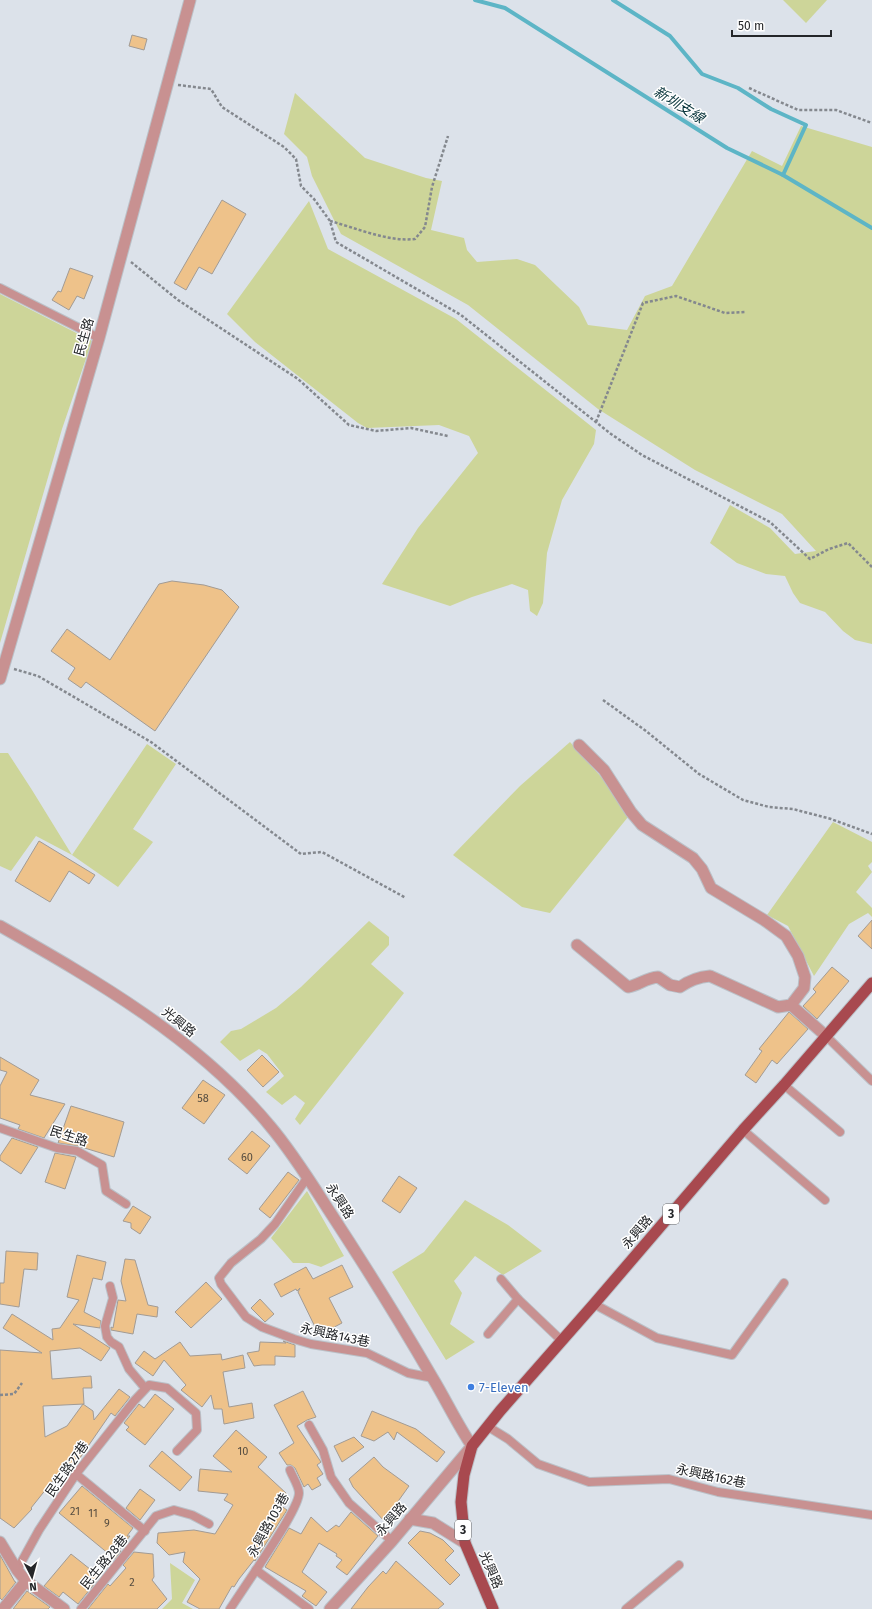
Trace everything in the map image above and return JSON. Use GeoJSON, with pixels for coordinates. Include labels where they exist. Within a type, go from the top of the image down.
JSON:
{"type":"FeatureCollection","features":[{"type":"Feature","properties":{"kind":"main road","name":"永興路"},"geometry":{"type":"LineString","coordinates":[[472,1446],[487,1426],[872,983]]}},
{"type":"Feature","properties":{"kind":"main road","name":"光興路"},"geometry":{"type":"LineString","coordinates":[[472,1446],[461,1502],[464,1543],[493,1609]]}},
{"type":"Feature","properties":{"kind":"street","name":"民生路"},"geometry":{"type":"LineString","coordinates":[[0,679],[99,338],[190,0]]}},
{"type":"Feature","properties":{"kind":"street"},"geometry":{"type":"LineString","coordinates":[[577,945],[628,987],[636,986],[649,978],[658,977],[670,985],[680,987],[698,977],[710,976],[778,1007],[791,1005],[804,988],[805,977],[798,956],[786,936],[764,920],[711,888],[702,869],[693,858],[642,825],[631,812],[604,770],[579,745]]}},
{"type":"Feature","properties":{"kind":"street","name":"光興路"},"geometry":{"type":"LineString","coordinates":[[0,926],[45,952],[151,1018],[191,1050],[234,1088],[270,1126],[308,1178]]}},
{"type":"Feature","properties":{"kind":"street"},"geometry":{"type":"LineString","coordinates":[[791,1005],[826,1036]]}},
{"type":"Feature","properties":{"kind":"street","name":"永興路"},"geometry":{"type":"LineString","coordinates":[[308,1178],[365,1266],[433,1378],[454,1418],[472,1446],[392,1541],[330,1609]]}},
{"type":"Feature","properties":{"kind":"street"},"geometry":{"type":"LineString","coordinates":[[410,1519],[433,1523],[464,1543]]}},
{"type":"Feature","properties":{"kind":"street"},"geometry":{"type":"LineString","coordinates":[[0,1542],[17,1570],[26,1581],[63,1609]]}},
{"type":"Feature","properties":{"kind":"street"},"geometry":{"type":"LineString","coordinates":[[3,1609],[26,1581]]}},
{"type":"Feature","properties":{"kind":"lane"},"geometry":{"type":"LineString","coordinates":[[0,288],[99,338]]}},
{"type":"Feature","properties":{"kind":"lane"},"geometry":{"type":"LineString","coordinates":[[826,1036],[872,1082]]}},
{"type":"Feature","properties":{"kind":"lane"},"geometry":{"type":"LineString","coordinates":[[784,1085],[840,1132]]}},
{"type":"Feature","properties":{"kind":"lane","name":"民生路"},"geometry":{"type":"LineString","coordinates":[[0,1128],[57,1148],[77,1151],[102,1165],[106,1191],[126,1204]]}},
{"type":"Feature","properties":{"kind":"lane"},"geometry":{"type":"LineString","coordinates":[[743,1130],[825,1200]]}},
{"type":"Feature","properties":{"kind":"lane","name":"永興路143巷"},"geometry":{"type":"LineString","coordinates":[[308,1178],[275,1224],[227,1268],[219,1278],[221,1284],[246,1316],[262,1327],[311,1344],[367,1353],[408,1373],[433,1378]]}},
{"type":"Feature","properties":{"kind":"lane"},"geometry":{"type":"LineString","coordinates":[[501,1279],[518,1299],[562,1341]]}},
{"type":"Feature","properties":{"kind":"lane"},"geometry":{"type":"LineString","coordinates":[[594,1304],[656,1338],[732,1355],[784,1283]]}},
{"type":"Feature","properties":{"kind":"lane"},"geometry":{"type":"LineString","coordinates":[[110,1286],[113,1298],[105,1326],[107,1337],[111,1342],[119,1347],[129,1369],[145,1388],[149,1385],[167,1388],[188,1404],[196,1413],[197,1430],[177,1451]]}},
{"type":"Feature","properties":{"kind":"lane"},"geometry":{"type":"LineString","coordinates":[[488,1334],[518,1299]]}},
{"type":"Feature","properties":{"kind":"lane","name":"民生路27巷"},"geometry":{"type":"LineString","coordinates":[[17,1570],[39,1530],[76,1474],[145,1388]]}},
{"type":"Feature","properties":{"kind":"lane"},"geometry":{"type":"LineString","coordinates":[[309,1425],[323,1450],[331,1477],[349,1503],[392,1541]]}},
{"type":"Feature","properties":{"kind":"lane","name":"永興路162巷"},"geometry":{"type":"LineString","coordinates":[[487,1426],[508,1439],[538,1464],[589,1482],[669,1480],[718,1492],[872,1514]]}},
{"type":"Feature","properties":{"kind":"lane","name":"永興路103巷"},"geometry":{"type":"LineString","coordinates":[[230,1609],[279,1534],[297,1501],[299,1492],[290,1470]]}},
{"type":"Feature","properties":{"kind":"lane","name":"民生路28巷"},"geometry":{"type":"LineString","coordinates":[[76,1474],[145,1531]]}},
{"type":"Feature","properties":{"kind":"lane","name":"民生路28巷"},"geometry":{"type":"LineString","coordinates":[[81,1609],[156,1516],[174,1510],[192,1515],[209,1524]]}},
{"type":"Feature","properties":{"kind":"lane"},"geometry":{"type":"LineString","coordinates":[[626,1609],[678,1566]]}},
{"type":"Feature","properties":{"kind":"lane","name":"永興路103巷"},"geometry":{"type":"LineString","coordinates":[[256,1570],[309,1609]]}},
{"type":"Feature","properties":{"kind":"path"},"geometry":{"type":"LineString","coordinates":[[167,84],[212,89],[222,107],[284,147],[296,158],[301,186],[314,198],[330,221],[336,242],[461,315],[611,434],[642,455],[770,522],[810,559],[829,549],[848,543],[872,567]]}},
{"type":"Feature","properties":{"kind":"path"},"geometry":{"type":"LineString","coordinates":[[749,88],[798,110],[836,110],[872,123]]}},
{"type":"Feature","properties":{"kind":"path"},"geometry":{"type":"LineString","coordinates":[[330,221],[390,238],[405,240],[415,239],[426,227],[432,186],[448,136]]}},
{"type":"Feature","properties":{"kind":"path"},"geometry":{"type":"LineString","coordinates":[[121,254],[178,300],[298,378],[349,425],[376,431],[411,428],[448,436]]}},
{"type":"Feature","properties":{"kind":"path"},"geometry":{"type":"LineString","coordinates":[[596,422],[643,303],[676,296],[726,313],[745,312]]}},
{"type":"Feature","properties":{"kind":"path"},"geometry":{"type":"LineString","coordinates":[[4,666],[38,676],[151,742],[301,854],[322,852],[406,898]]}},
{"type":"Feature","properties":{"kind":"path"},"geometry":{"type":"LineString","coordinates":[[603,700],[646,731],[699,774],[743,800],[770,807],[793,808],[831,819],[872,834]]}},
{"type":"Feature","properties":{"kind":"path"},"geometry":{"type":"LineString","coordinates":[[0,1395],[14,1394],[22,1383]]}},
{"type":"Feature","properties":{"kind":"green space"},"geometry":{"type":"Polygon","coordinates":[[[783,0],[827,0],[806,23],[783,0]]]}},
{"type":"Feature","properties":{"kind":"green space"},"geometry":{"type":"Polygon","coordinates":[[[295,93],[365,158],[426,178],[442,181],[431,230],[464,238],[467,250],[477,262],[517,259],[535,265],[579,307],[588,325],[627,330],[645,296],[672,286],[752,151],[782,166],[801,126],[872,147],[872,644],[855,640],[843,631],[825,612],[800,603],[793,593],[785,576],[766,574],[737,563],[710,543],[730,505],[770,528],[795,554],[816,551],[782,514],[695,470],[598,409],[468,305],[341,234],[312,176],[307,157],[284,134],[295,93]]]}},
{"type":"Feature","properties":{"kind":"green space"},"geometry":{"type":"Polygon","coordinates":[[[309,201],[328,249],[456,319],[596,430],[594,444],[562,500],[547,553],[543,603],[537,616],[530,611],[528,590],[512,584],[450,606],[382,584],[418,528],[478,453],[469,436],[439,425],[367,428],[358,423],[255,342],[227,314],[309,201]]]}},
{"type":"Feature","properties":{"kind":"green space"},"geometry":{"type":"Polygon","coordinates":[[[0,294],[92,341],[62,429],[0,643],[0,294]]]}},
{"type":"Feature","properties":{"kind":"green space"},"geometry":{"type":"Polygon","coordinates":[[[570,742],[603,779],[628,817],[550,913],[522,907],[453,855],[520,786],[570,742]]]}},
{"type":"Feature","properties":{"kind":"green space"},"geometry":{"type":"Polygon","coordinates":[[[147,744],[176,764],[133,829],[153,842],[118,887],[72,855],[147,744]]]}},
{"type":"Feature","properties":{"kind":"green space"},"geometry":{"type":"Polygon","coordinates":[[[0,753],[8,753],[72,855],[36,836],[11,871],[0,866],[0,753]]]}},
{"type":"Feature","properties":{"kind":"green space"},"geometry":{"type":"Polygon","coordinates":[[[833,822],[872,842],[872,862],[868,866],[872,872],[856,892],[872,908],[872,917],[868,913],[849,924],[814,976],[788,926],[767,915],[833,822]]]}},
{"type":"Feature","properties":{"kind":"green space"},"geometry":{"type":"Polygon","coordinates":[[[369,921],[389,937],[389,945],[371,964],[404,993],[300,1125],[295,1119],[305,1103],[295,1095],[282,1105],[266,1092],[284,1076],[267,1054],[259,1049],[240,1061],[220,1042],[231,1031],[241,1029],[276,1008],[301,987],[369,921]]]}},
{"type":"Feature","properties":{"kind":"green space"},"geometry":{"type":"Polygon","coordinates":[[[307,1191],[344,1256],[321,1267],[309,1263],[293,1263],[271,1238],[307,1191]]]}},
{"type":"Feature","properties":{"kind":"green space"},"geometry":{"type":"Polygon","coordinates":[[[465,1200],[508,1225],[542,1251],[503,1275],[475,1256],[454,1281],[462,1293],[450,1324],[475,1342],[446,1360],[392,1272],[424,1252],[465,1200]]]}},
{"type":"Feature","properties":{"kind":"green space"},"geometry":{"type":"Polygon","coordinates":[[[170,1563],[195,1580],[182,1603],[193,1609],[162,1609],[172,1599],[170,1563]]]}},
{"type":"Feature","properties":{"kind":"building"},"geometry":{"type":"Polygon","coordinates":[[[132,35],[147,39],[144,50],[129,46],[132,35]]]}},
{"type":"Feature","properties":{"kind":"building"},"geometry":{"type":"Polygon","coordinates":[[[222,200],[246,214],[212,274],[199,267],[186,290],[174,283],[222,200]]]}},
{"type":"Feature","properties":{"kind":"building"},"geometry":{"type":"Polygon","coordinates":[[[70,268],[93,276],[84,299],[77,296],[69,310],[52,300],[58,291],[61,292],[70,268]]]}},
{"type":"Feature","properties":{"kind":"building"},"geometry":{"type":"Polygon","coordinates":[[[172,581],[204,585],[222,590],[239,607],[155,731],[86,682],[81,688],[68,679],[75,668],[51,651],[67,629],[110,660],[159,584],[172,581]]]}},
{"type":"Feature","properties":{"kind":"building"},"geometry":{"type":"Polygon","coordinates":[[[39,841],[95,875],[89,884],[69,871],[50,902],[15,881],[39,841]]]}},
{"type":"Feature","properties":{"kind":"building"},"geometry":{"type":"Polygon","coordinates":[[[872,920],[872,949],[858,936],[872,920]]]}},
{"type":"Feature","properties":{"kind":"building"},"geometry":{"type":"Polygon","coordinates":[[[832,967],[849,981],[817,1019],[803,1006],[816,992],[813,989],[832,967]]]}},
{"type":"Feature","properties":{"kind":"building"},"geometry":{"type":"Polygon","coordinates":[[[789,1012],[808,1029],[777,1064],[772,1060],[756,1083],[745,1075],[762,1051],[759,1049],[789,1012]]]}},
{"type":"Feature","properties":{"kind":"building"},"geometry":{"type":"Polygon","coordinates":[[[262,1055],[279,1072],[263,1087],[247,1070],[262,1055]]]}},
{"type":"Feature","properties":{"kind":"building"},"geometry":{"type":"Polygon","coordinates":[[[0,1057],[39,1080],[30,1095],[65,1104],[44,1138],[18,1129],[20,1125],[0,1118],[0,1086],[7,1072],[0,1070],[0,1057]]]}},
{"type":"Feature","properties":{"kind":"building"},"geometry":{"type":"Polygon","coordinates":[[[203,1080],[225,1095],[204,1124],[182,1108],[203,1080]]]}},
{"type":"Feature","properties":{"kind":"building"},"geometry":{"type":"Polygon","coordinates":[[[71,1106],[124,1122],[114,1157],[78,1146],[58,1143],[71,1106]]]}},
{"type":"Feature","properties":{"kind":"building"},"geometry":{"type":"Polygon","coordinates":[[[252,1131],[270,1146],[247,1174],[228,1159],[252,1131]]]}},
{"type":"Feature","properties":{"kind":"building"},"geometry":{"type":"Polygon","coordinates":[[[12,1138],[38,1147],[21,1174],[0,1160],[0,1156],[12,1138]]]}},
{"type":"Feature","properties":{"kind":"building"},"geometry":{"type":"Polygon","coordinates":[[[55,1153],[76,1157],[65,1189],[45,1182],[55,1153]]]}},
{"type":"Feature","properties":{"kind":"building"},"geometry":{"type":"Polygon","coordinates":[[[288,1172],[299,1180],[270,1218],[259,1209],[288,1172]]]}},
{"type":"Feature","properties":{"kind":"building"},"geometry":{"type":"Polygon","coordinates":[[[399,1176],[417,1188],[400,1213],[382,1201],[399,1176]]]}},
{"type":"Feature","properties":{"kind":"building"},"geometry":{"type":"Polygon","coordinates":[[[133,1206],[151,1217],[140,1234],[131,1228],[131,1223],[123,1221],[133,1206]]]}},
{"type":"Feature","properties":{"kind":"building"},"geometry":{"type":"Polygon","coordinates":[[[6,1251],[38,1253],[37,1270],[24,1269],[19,1307],[0,1304],[0,1283],[4,1283],[6,1251]]]}},
{"type":"Feature","properties":{"kind":"building"},"geometry":{"type":"Polygon","coordinates":[[[77,1255],[106,1262],[102,1280],[93,1278],[84,1312],[101,1321],[100,1328],[73,1324],[110,1348],[101,1361],[80,1348],[50,1351],[52,1379],[91,1376],[92,1388],[83,1388],[83,1404],[93,1411],[94,1420],[119,1389],[130,1397],[115,1416],[111,1413],[73,1468],[67,1463],[31,1508],[32,1509],[14,1528],[0,1518],[0,1350],[42,1353],[3,1328],[12,1314],[53,1340],[52,1329],[60,1328],[79,1300],[67,1297],[77,1255]],[[83,1404],[43,1406],[45,1437],[67,1426],[83,1404]]]}},
{"type":"Feature","properties":{"kind":"building"},"geometry":{"type":"Polygon","coordinates":[[[125,1259],[135,1260],[148,1305],[158,1307],[157,1317],[137,1314],[133,1334],[111,1330],[111,1327],[113,1328],[118,1300],[126,1301],[121,1281],[125,1259]]]}},
{"type":"Feature","properties":{"kind":"building"},"geometry":{"type":"Polygon","coordinates":[[[342,1265],[353,1287],[329,1298],[342,1323],[319,1335],[298,1292],[300,1288],[297,1291],[296,1289],[281,1297],[274,1284],[306,1267],[313,1279],[342,1265]]]}},
{"type":"Feature","properties":{"kind":"building"},"geometry":{"type":"Polygon","coordinates":[[[206,1282],[222,1299],[191,1328],[175,1312],[206,1282]]]}},
{"type":"Feature","properties":{"kind":"building"},"geometry":{"type":"Polygon","coordinates":[[[260,1299],[274,1314],[265,1322],[251,1308],[260,1299]]]}},
{"type":"Feature","properties":{"kind":"building"},"geometry":{"type":"Polygon","coordinates":[[[283,1341],[295,1345],[295,1357],[275,1356],[275,1365],[254,1366],[247,1353],[259,1351],[260,1342],[286,1343],[283,1341]]]}},
{"type":"Feature","properties":{"kind":"building"},"geometry":{"type":"Polygon","coordinates":[[[180,1342],[190,1356],[221,1354],[222,1360],[243,1355],[245,1368],[223,1372],[229,1407],[252,1403],[254,1418],[224,1424],[222,1409],[214,1409],[211,1395],[202,1407],[181,1390],[186,1385],[164,1360],[153,1376],[135,1363],[144,1351],[155,1359],[180,1342]]]}},
{"type":"Feature","properties":{"kind":"building"},"geometry":{"type":"Polygon","coordinates":[[[303,1391],[316,1417],[297,1426],[321,1462],[317,1465],[323,1474],[317,1478],[321,1485],[312,1490],[308,1484],[304,1487],[295,1468],[291,1465],[287,1465],[279,1453],[294,1443],[274,1405],[303,1391]]]}},
{"type":"Feature","properties":{"kind":"building"},"geometry":{"type":"Polygon","coordinates":[[[155,1394],[174,1409],[145,1445],[126,1430],[129,1427],[124,1423],[139,1404],[144,1408],[155,1394]]]}},
{"type":"Feature","properties":{"kind":"building"},"geometry":{"type":"Polygon","coordinates":[[[372,1411],[416,1429],[445,1452],[437,1462],[397,1432],[394,1440],[388,1432],[374,1441],[361,1436],[372,1411]]]}},
{"type":"Feature","properties":{"kind":"building"},"geometry":{"type":"Polygon","coordinates":[[[236,1430],[267,1457],[258,1467],[287,1494],[277,1503],[287,1510],[255,1561],[254,1560],[234,1587],[232,1586],[219,1609],[200,1609],[187,1602],[200,1579],[183,1562],[185,1552],[169,1555],[157,1543],[158,1533],[194,1530],[215,1534],[233,1505],[224,1500],[228,1494],[198,1491],[200,1469],[232,1472],[213,1456],[236,1430]]]}},
{"type":"Feature","properties":{"kind":"building"},"geometry":{"type":"Polygon","coordinates":[[[354,1437],[364,1447],[342,1462],[334,1446],[354,1437]]]}},
{"type":"Feature","properties":{"kind":"building"},"geometry":{"type":"Polygon","coordinates":[[[162,1451],[192,1477],[180,1491],[149,1466],[162,1451]]]}},
{"type":"Feature","properties":{"kind":"building"},"geometry":{"type":"Polygon","coordinates":[[[374,1457],[383,1467],[409,1486],[384,1521],[353,1487],[349,1479],[374,1457]]]}},
{"type":"Feature","properties":{"kind":"building"},"geometry":{"type":"Polygon","coordinates":[[[82,1486],[133,1528],[127,1536],[130,1536],[118,1551],[121,1551],[115,1559],[59,1513],[82,1486]]]}},
{"type":"Feature","properties":{"kind":"building"},"geometry":{"type":"Polygon","coordinates":[[[140,1489],[155,1500],[140,1520],[126,1508],[140,1489]]]}},
{"type":"Feature","properties":{"kind":"building"},"geometry":{"type":"Polygon","coordinates":[[[351,1512],[378,1536],[347,1575],[336,1567],[342,1560],[336,1556],[337,1554],[319,1543],[302,1572],[327,1592],[316,1606],[302,1596],[306,1591],[265,1567],[289,1528],[301,1534],[311,1517],[327,1532],[336,1525],[339,1527],[351,1512]]]}},
{"type":"Feature","properties":{"kind":"building"},"geometry":{"type":"Polygon","coordinates":[[[420,1531],[430,1533],[443,1540],[454,1551],[445,1560],[460,1575],[450,1585],[408,1543],[420,1531]]]}},
{"type":"Feature","properties":{"kind":"building"},"geometry":{"type":"Polygon","coordinates":[[[134,1552],[153,1554],[154,1577],[152,1580],[167,1599],[157,1609],[88,1609],[108,1584],[110,1586],[126,1568],[123,1565],[134,1552]]]}},
{"type":"Feature","properties":{"kind":"building"},"geometry":{"type":"Polygon","coordinates":[[[71,1554],[100,1577],[78,1604],[63,1592],[59,1597],[44,1586],[71,1554]]]}},
{"type":"Feature","properties":{"kind":"building"},"geometry":{"type":"Polygon","coordinates":[[[0,1555],[16,1582],[2,1600],[0,1598],[0,1555]]]}},
{"type":"Feature","properties":{"kind":"building"},"geometry":{"type":"Polygon","coordinates":[[[396,1561],[444,1604],[438,1609],[351,1609],[383,1571],[386,1574],[396,1561]]]}},
{"type":"Feature","properties":{"kind":"building"},"geometry":{"type":"Polygon","coordinates":[[[27,1591],[50,1607],[48,1609],[13,1609],[27,1591]]]}},
{"type":"Feature","properties":{"kind":"waterway","name":"新圳支線"},"geometry":{"type":"LineString","coordinates":[[475,0],[505,8],[727,148],[783,175],[872,228]]}},
{"type":"Feature","properties":{"kind":"waterway"},"geometry":{"type":"LineString","coordinates":[[613,0],[670,36],[702,74],[738,88],[771,109],[806,125],[783,175]]}},
{"type":"Feature","properties":{"kind":"place","name":"7-Eleven"},"geometry":{"type":"Point","coordinates":[471,1387]}}]}
